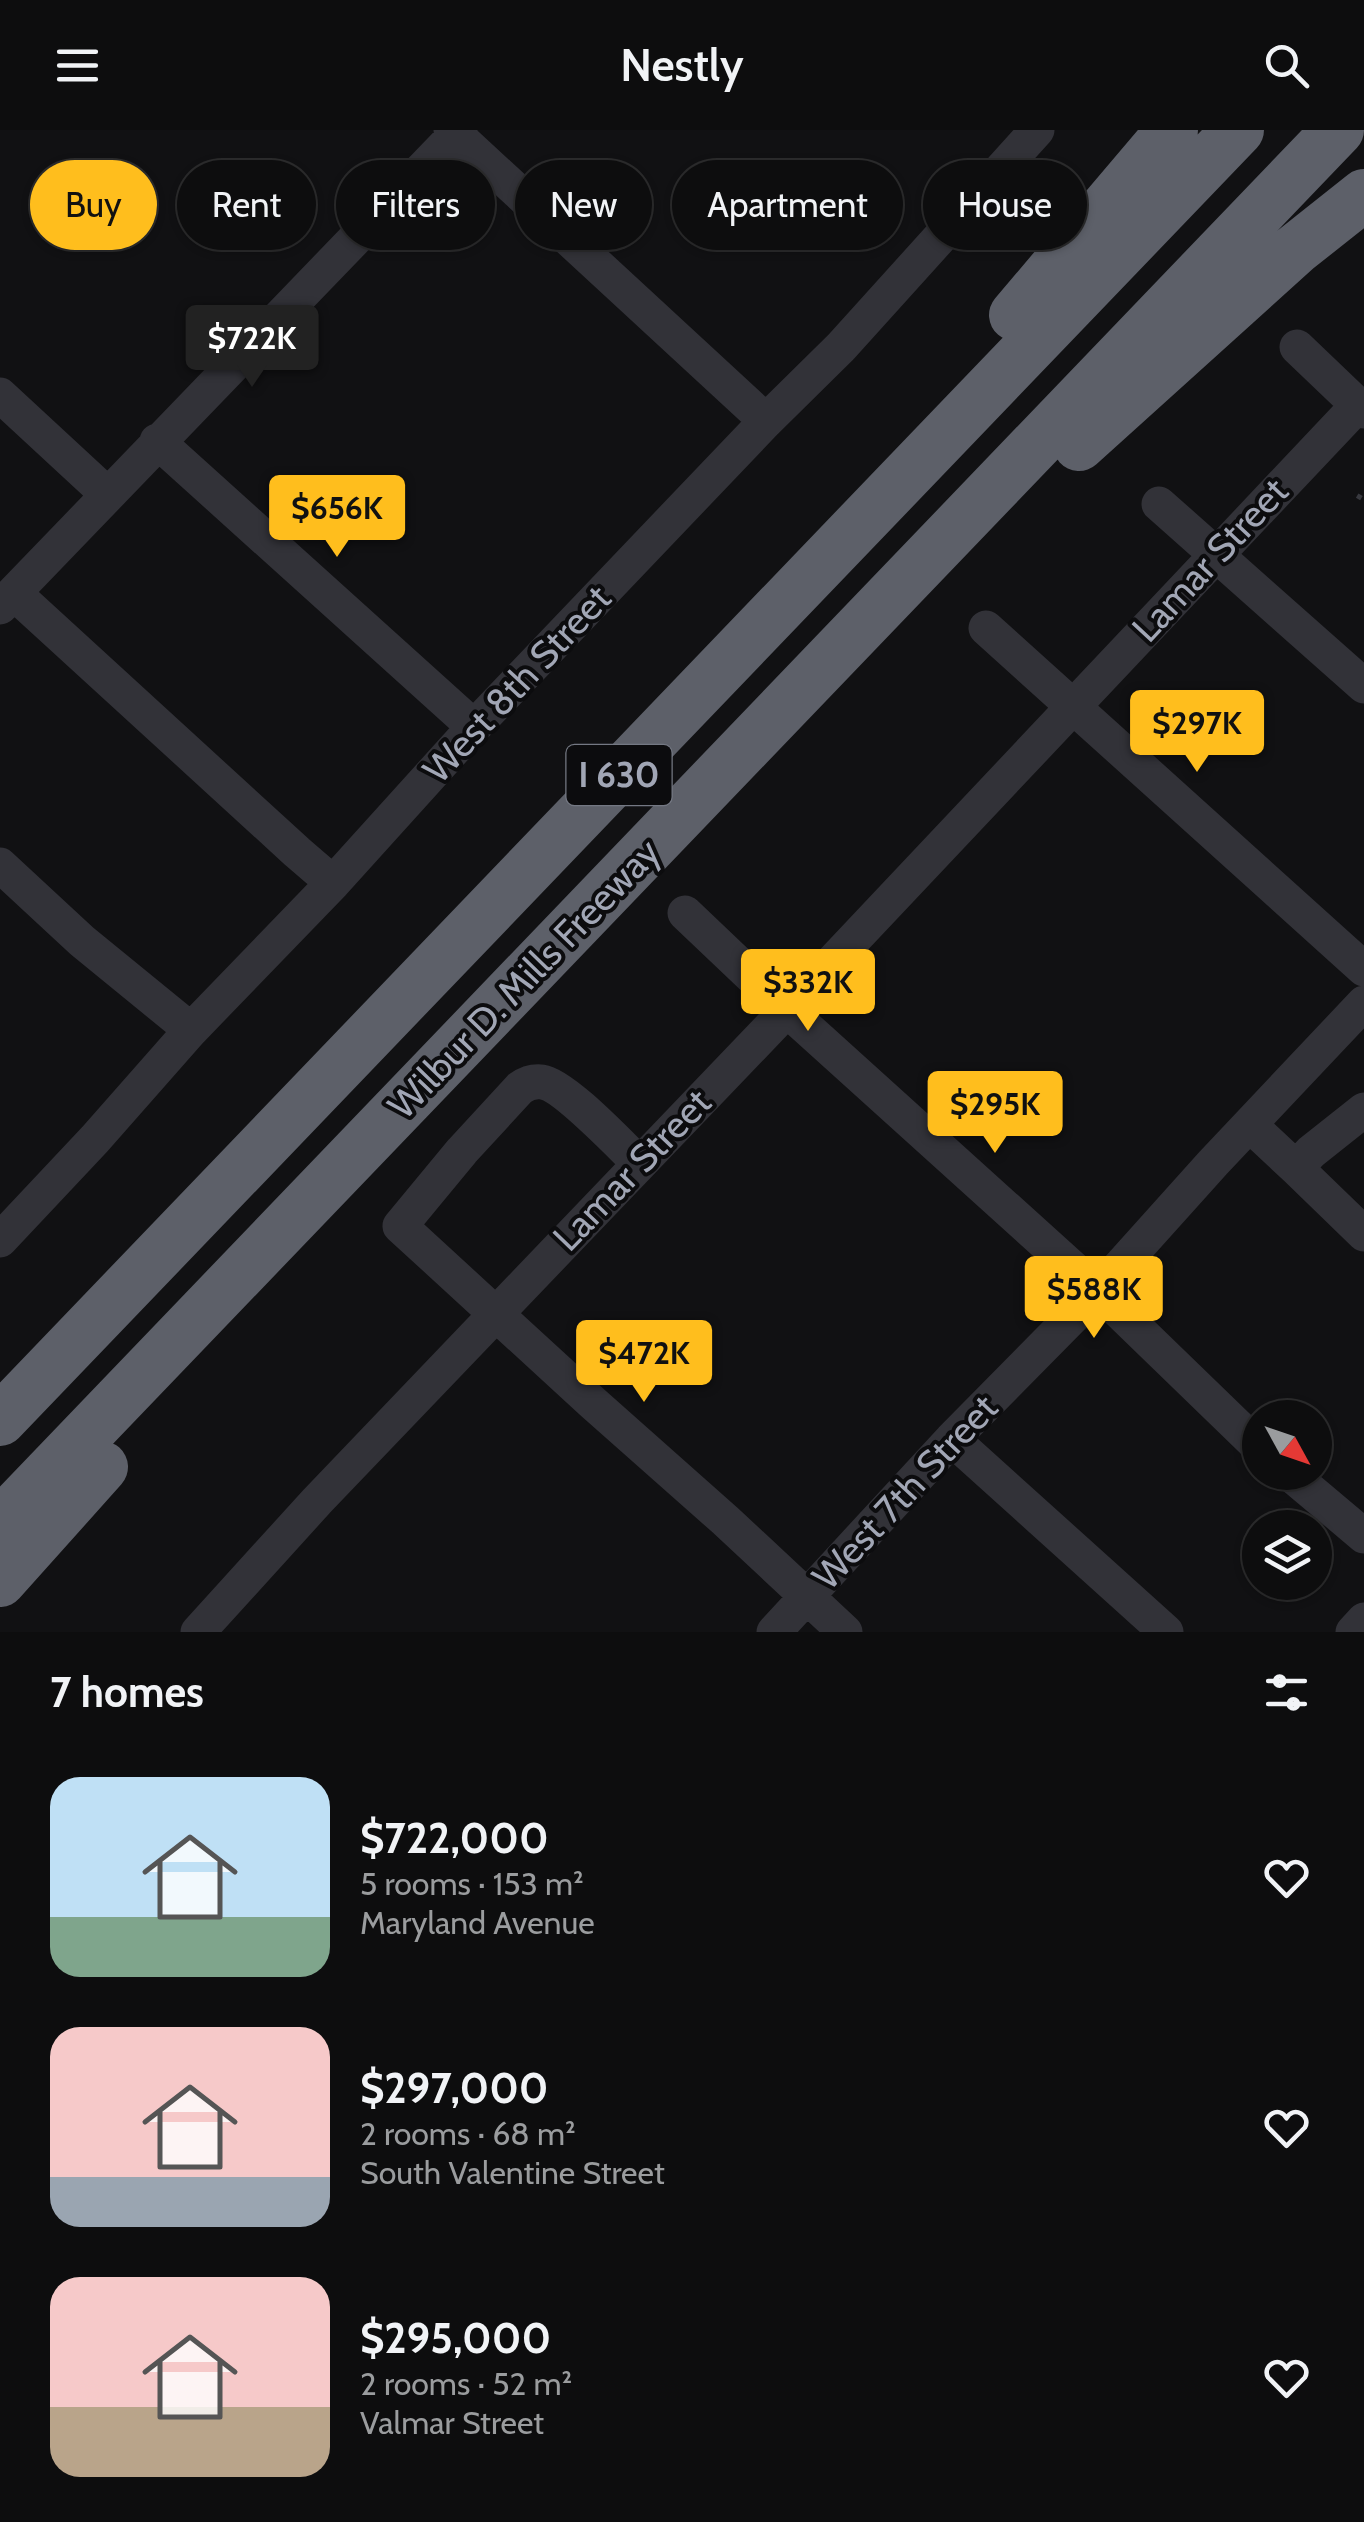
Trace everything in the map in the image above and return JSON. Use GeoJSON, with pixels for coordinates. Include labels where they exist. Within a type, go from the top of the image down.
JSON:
{"type":"FeatureCollection","features":[{"type":"Feature","properties":{"kind":"highway"},"geometry":{"type":"LineString","coordinates":[[614,780],[1172,130]]}},
{"type":"Feature","properties":{"kind":"highway","name":"Wilbur D. Mills Freeway"},"geometry":{"type":"LineString","coordinates":[[0,1420],[1238,130]]}},
{"type":"Feature","properties":{"kind":"highway","name":"Wilbur D. Mills Freeway"},"geometry":{"type":"LineString","coordinates":[[0,1524],[1338,130]]}},
{"type":"Feature","properties":{"kind":"highway"},"geometry":{"type":"LineString","coordinates":[[845,643],[1092,434],[1296,249],[1364,194]]}},
{"type":"Feature","properties":{"kind":"highway"},"geometry":{"type":"LineString","coordinates":[[0,1582],[121,1447],[413,1096]]}},
{"type":"Feature","properties":{"kind":"street","name":"West 8th Street"},"geometry":{"type":"LineString","coordinates":[[0,1240],[474,727],[840,346],[1038,130]]}},
{"type":"Feature","properties":{"kind":"street"},"geometry":{"type":"LineString","coordinates":[[333,882],[7,600],[455,131],[766,421]]}},
{"type":"Feature","properties":{"kind":"street"},"geometry":{"type":"LineString","coordinates":[[1297,347],[1361,408]]}},
{"type":"Feature","properties":{"kind":"street"},"geometry":{"type":"LineString","coordinates":[[0,395],[107,494]]}},
{"type":"Feature","properties":{"kind":"street","name":"Lamar Street"},"geometry":{"type":"LineString","coordinates":[[211,1628],[317,1500],[787,1010],[1215,554],[1361,408]]}},
{"type":"Feature","properties":{"kind":"street"},"geometry":{"type":"LineString","coordinates":[[157,441],[474,727]]}},
{"type":"Feature","properties":{"kind":"street"},"geometry":{"type":"LineString","coordinates":[[1159,504],[1364,686]]}},
{"type":"Feature","properties":{"kind":"street"},"geometry":{"type":"LineString","coordinates":[[986,628],[1364,969]]}},
{"type":"Feature","properties":{"kind":"street"},"geometry":{"type":"LineString","coordinates":[[0,865],[82,941],[191,1030]]}},
{"type":"Feature","properties":{"kind":"street"},"geometry":{"type":"LineString","coordinates":[[685,913],[1098,1290],[1242,1430]]}},
{"type":"Feature","properties":{"kind":"street","name":"West 7th Street"},"geometry":{"type":"LineString","coordinates":[[774,1632],[1364,1002]]}},
{"type":"Feature","properties":{"kind":"street"},"geometry":{"type":"LineString","coordinates":[[639,1162],[562,1091],[545,1082],[529,1082],[462,1151],[400,1226],[844,1632]]}},
{"type":"Feature","properties":{"kind":"street"},"geometry":{"type":"LineString","coordinates":[[1296,1168],[1364,1110]]}},
{"type":"Feature","properties":{"kind":"street"},"geometry":{"type":"LineString","coordinates":[[1250,1125],[1364,1234]]}},
{"type":"Feature","properties":{"kind":"street"},"geometry":{"type":"LineString","coordinates":[[952,1439],[1166,1632]]}},
{"type":"Feature","properties":{"kind":"street"},"geometry":{"type":"LineString","coordinates":[[1309,1490],[1364,1536]]}},
{"type":"Feature","properties":{"kind":"street"},"geometry":{"type":"LineString","coordinates":[[1353,1632],[1364,1620]]}},
{"type":"Feature","properties":{"kind":"path"},"geometry":{"type":"LineString","coordinates":[[1358,499],[1364,490]]}}]}
